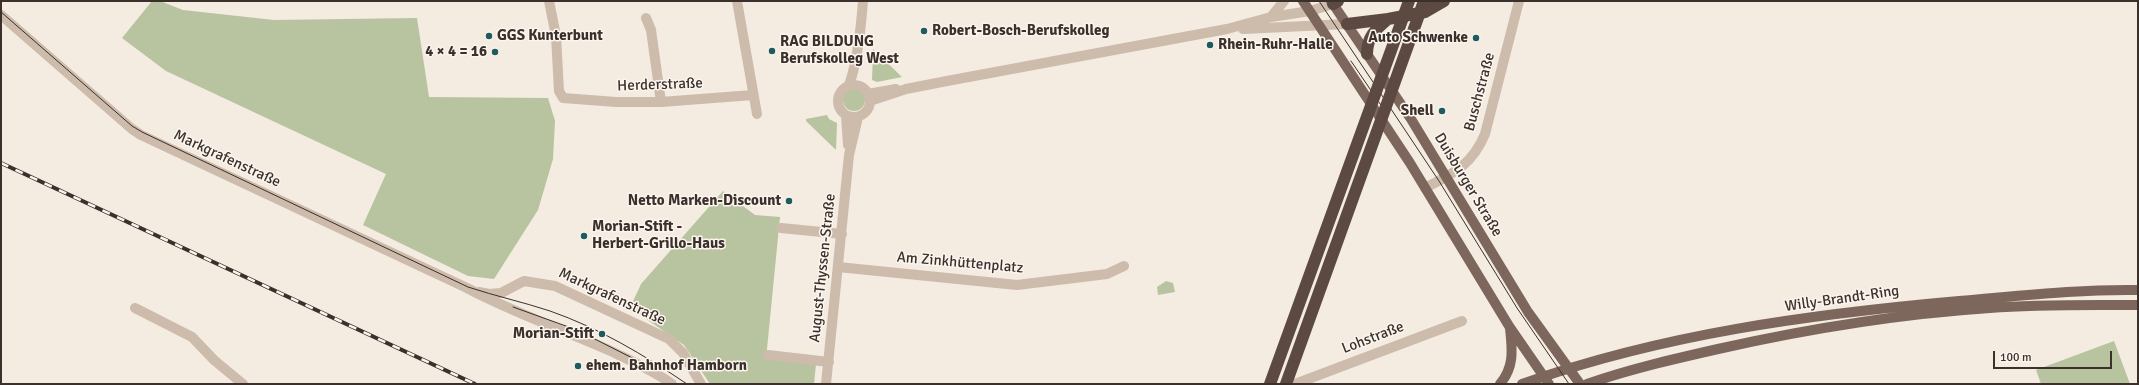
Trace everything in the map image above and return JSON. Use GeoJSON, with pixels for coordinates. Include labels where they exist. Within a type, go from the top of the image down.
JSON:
{"type":"FeatureCollection","features":[{"type":"Feature","properties":{"kind":"highway"},"geometry":{"type":"LineString","coordinates":[[1270,384],[1409,1]]}},
{"type":"Feature","properties":{"kind":"highway"},"geometry":{"type":"LineString","coordinates":[[1286,384],[1424,1]]}},
{"type":"Feature","properties":{"kind":"highway"},"geometry":{"type":"LineString","coordinates":[[1347,24],[1388,19],[1425,12],[1444,1]]}},
{"type":"Feature","properties":{"kind":"highway"},"geometry":{"type":"LineString","coordinates":[[1367,54],[1367,44],[1372,33],[1388,19]]}},
{"type":"Feature","properties":{"kind":"main road"},"geometry":{"type":"LineString","coordinates":[[1303,1],[1425,188],[1509,326],[1546,380]]}},
{"type":"Feature","properties":{"kind":"main road","name":"Duisburger Straße"},"geometry":{"type":"LineString","coordinates":[[1334,2],[1447,177],[1528,312],[1580,384]]}},
{"type":"Feature","properties":{"kind":"main road","name":"Willy-Brandt-Ring"},"geometry":{"type":"LineString","coordinates":[[1522,384],[1546,380],[1555,373],[1632,351],[1737,329],[1909,305],[2046,293],[2138,290]]}},
{"type":"Feature","properties":{"kind":"main road","name":"Willy-Brandt-Ring"},"geometry":{"type":"LineString","coordinates":[[1587,384],[1637,368],[1686,356],[1849,324],[1990,308],[2052,305],[2138,305]]}},
{"type":"Feature","properties":{"kind":"main road"},"geometry":{"type":"LineString","coordinates":[[1500,384],[1509,372],[1512,362],[1509,326]]}},
{"type":"Feature","properties":{"kind":"street","name":"Herderstraße"},"geometry":{"type":"LineString","coordinates":[[549,1],[556,36],[559,91],[560,95],[567,99],[661,102],[753,95]]}},
{"type":"Feature","properties":{"kind":"street"},"geometry":{"type":"LineString","coordinates":[[737,1],[757,114]]}},
{"type":"Feature","properties":{"kind":"street"},"geometry":{"type":"LineString","coordinates":[[860,38],[867,94],[866,112],[858,117],[846,116],[840,110],[837,102],[840,91],[849,85],[854,74],[860,38],[863,1]]}},
{"type":"Feature","properties":{"kind":"street"},"geometry":{"type":"LineString","coordinates":[[1271,17],[1284,1]]}},
{"type":"Feature","properties":{"kind":"street","name":"Buschstraße"},"geometry":{"type":"LineString","coordinates":[[1425,188],[1458,172],[1479,149],[1485,134],[1519,1]]}},
{"type":"Feature","properties":{"kind":"street"},"geometry":{"type":"LineString","coordinates":[[849,85],[867,94],[896,89],[906,90],[1003,70],[1227,29],[1271,17],[1310,11],[1334,2]]}},
{"type":"Feature","properties":{"kind":"street","name":"Markgrafenstraße"},"geometry":{"type":"LineString","coordinates":[[1,15],[136,132],[468,288],[494,303],[574,335],[636,363],[672,384]]}},
{"type":"Feature","properties":{"kind":"street"},"geometry":{"type":"LineString","coordinates":[[646,18],[651,30],[661,102]]}},
{"type":"Feature","properties":{"kind":"street"},"geometry":{"type":"LineString","coordinates":[[1227,29],[1347,24]]}},
{"type":"Feature","properties":{"kind":"street","name":"August-Thyssen-Straße"},"geometry":{"type":"LineString","coordinates":[[846,116],[849,155]]}},
{"type":"Feature","properties":{"kind":"street","name":"August-Thyssen-Straße"},"geometry":{"type":"LineString","coordinates":[[826,384],[849,155],[858,117]]}},
{"type":"Feature","properties":{"kind":"street"},"geometry":{"type":"LineString","coordinates":[[781,228],[842,234]]}},
{"type":"Feature","properties":{"kind":"street","name":"Am Zinkhüttenplatz"},"geometry":{"type":"LineString","coordinates":[[838,267],[1017,285],[1107,274],[1124,266]]}},
{"type":"Feature","properties":{"kind":"street","name":"Markgrafenstraße"},"geometry":{"type":"LineString","coordinates":[[468,288],[489,294],[501,293],[524,281],[555,286],[669,339],[683,353],[701,384]]}},
{"type":"Feature","properties":{"kind":"street"},"geometry":{"type":"LineString","coordinates":[[134,308],[192,337],[214,360],[243,384]]}},
{"type":"Feature","properties":{"kind":"street","name":"Lohstraße"},"geometry":{"type":"LineString","coordinates":[[1295,384],[1462,321]]}},
{"type":"Feature","properties":{"kind":"street"},"geometry":{"type":"LineString","coordinates":[[768,355],[829,362]]}},
{"type":"Feature","properties":{"kind":"green space"},"geometry":{"type":"Polygon","coordinates":[[[152,1],[160,1],[183,10],[274,20],[417,18],[429,97],[548,98],[555,121],[553,159],[538,210],[494,279],[468,276],[363,225],[386,174],[166,71],[122,38],[152,1]]]}},
{"type":"Feature","properties":{"kind":"green space"},"geometry":{"type":"Polygon","coordinates":[[[873,49],[902,77],[877,82],[872,80],[873,49]]]}},
{"type":"Feature","properties":{"kind":"green space"},"geometry":{"type":"Polygon","coordinates":[[[854,89],[862,92],[865,100],[862,108],[854,111],[846,108],[843,100],[846,92],[854,89]]]}},
{"type":"Feature","properties":{"kind":"green space"},"geometry":{"type":"Polygon","coordinates":[[[827,115],[829,119],[837,123],[836,150],[806,121],[806,119],[827,115]]]}},
{"type":"Feature","properties":{"kind":"green space"},"geometry":{"type":"Polygon","coordinates":[[[723,191],[755,215],[780,217],[766,359],[816,364],[814,384],[710,384],[684,345],[639,314],[629,310],[641,284],[723,191]]]}},
{"type":"Feature","properties":{"kind":"green space"},"geometry":{"type":"Polygon","coordinates":[[[1166,281],[1173,283],[1175,292],[1158,295],[1157,287],[1166,281]]]}},
{"type":"Feature","properties":{"kind":"green space"},"geometry":{"type":"Polygon","coordinates":[[[2114,341],[2130,384],[2041,384],[2036,370],[2114,341]]]}},
{"type":"Feature","properties":{"kind":"tram line"},"geometry":{"type":"LineString","coordinates":[[1319,1],[1439,181],[1517,308],[1569,384]]}},
{"type":"Feature","properties":{"kind":"tram line"},"geometry":{"type":"LineString","coordinates":[[1,12],[132,126],[142,132],[468,287],[550,311],[604,334],[638,353],[687,384]]}},
{"type":"Feature","properties":{"kind":"tram line"},"geometry":{"type":"LineString","coordinates":[[1351,61],[1387,114]]}},
{"type":"Feature","properties":{"kind":"tram line"},"geometry":{"type":"LineString","coordinates":[[513,307],[577,330],[654,369]]}},
{"type":"Feature","properties":{"kind":"railway"},"geometry":{"type":"LineString","coordinates":[[1,163],[475,384]]}},
{"type":"Feature","properties":{"kind":"place","name":"Robert-Bosch-Berufskolleg"},"geometry":{"type":"Point","coordinates":[924,31]}},
{"type":"Feature","properties":{"kind":"place","name":"GGS Kunterbunt"},"geometry":{"type":"Point","coordinates":[489,36]}},
{"type":"Feature","properties":{"kind":"place","name":"Auto Schwenke"},"geometry":{"type":"Point","coordinates":[1476,38]}},
{"type":"Feature","properties":{"kind":"place","name":"Rhein-Ruhr-Halle"},"geometry":{"type":"Point","coordinates":[1210,45]}},
{"type":"Feature","properties":{"kind":"place","name":"RAG BILDUNG Berufskolleg West"},"geometry":{"type":"Point","coordinates":[772,51]}},
{"type":"Feature","properties":{"kind":"place","name":"4 × 4 = 16"},"geometry":{"type":"Point","coordinates":[495,52]}},
{"type":"Feature","properties":{"kind":"place","name":"Shell"},"geometry":{"type":"Point","coordinates":[1442,111]}},
{"type":"Feature","properties":{"kind":"place","name":"Netto Marken-Discount"},"geometry":{"type":"Point","coordinates":[789,201]}},
{"type":"Feature","properties":{"kind":"place","name":"Morian-Stift - Herbert-Grillo-Haus"},"geometry":{"type":"Point","coordinates":[584,236]}},
{"type":"Feature","properties":{"kind":"place","name":"Morian-Stift"},"geometry":{"type":"Point","coordinates":[602,334]}},
{"type":"Feature","properties":{"kind":"place","name":"ehem. Bahnhof Hamborn"},"geometry":{"type":"Point","coordinates":[578,366]}}]}
